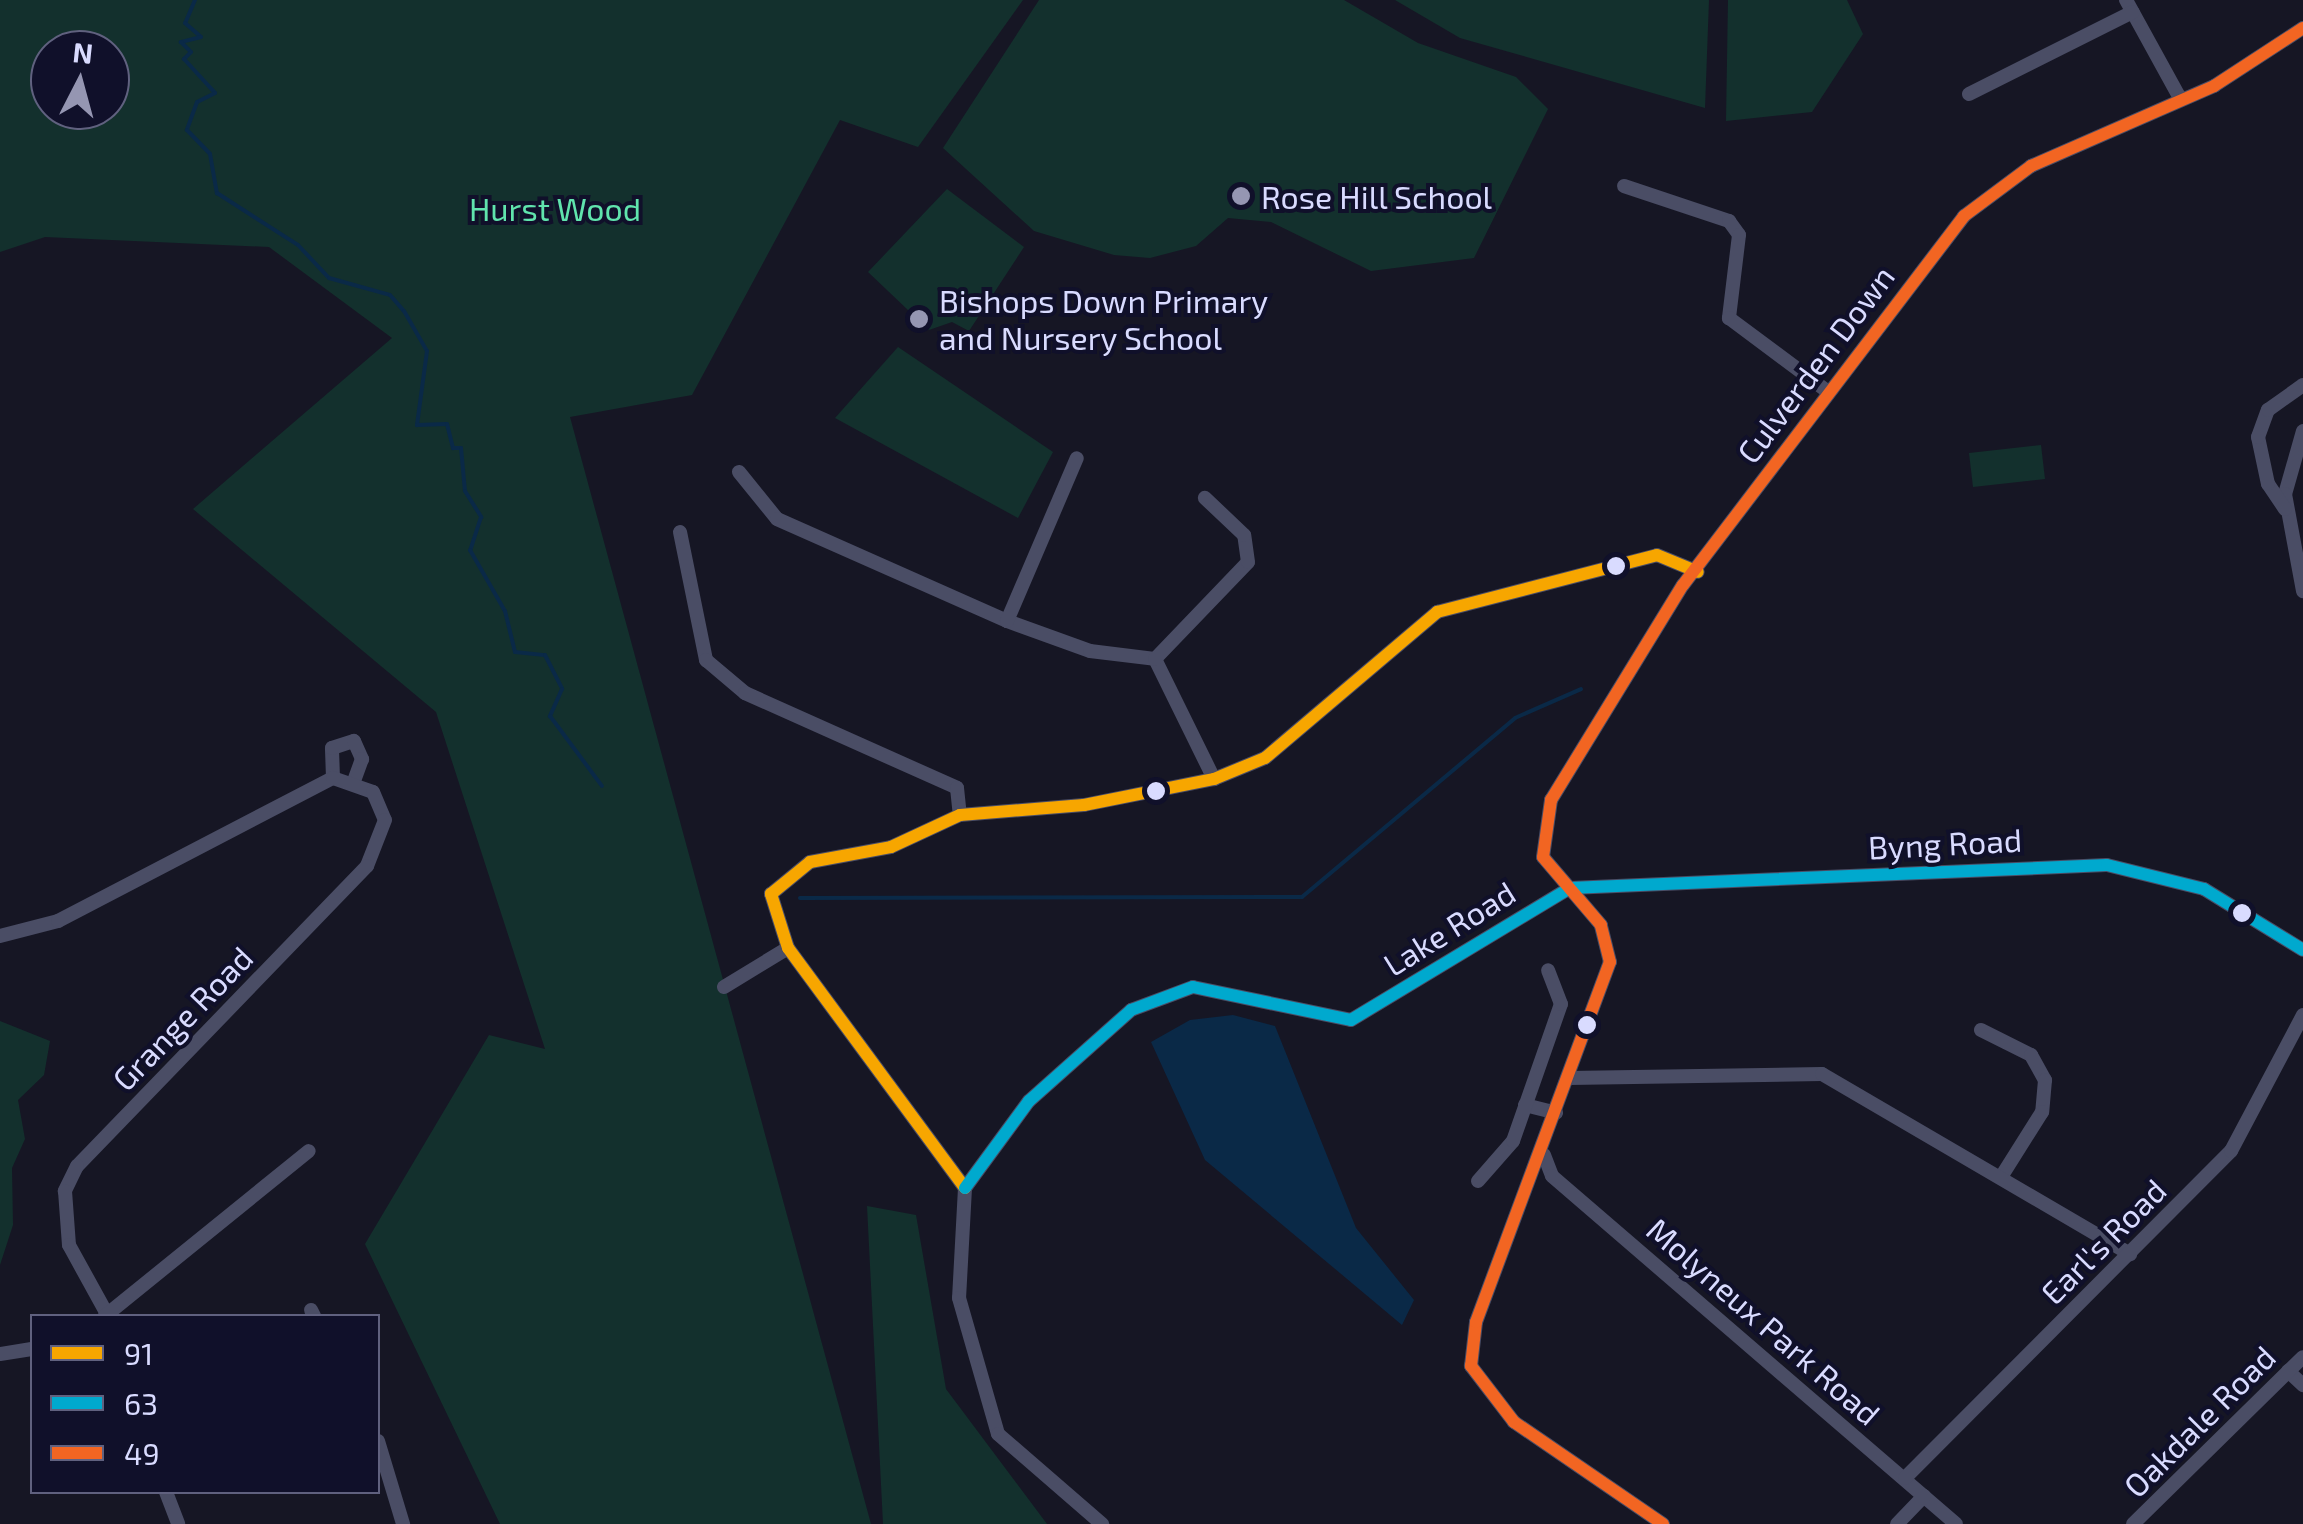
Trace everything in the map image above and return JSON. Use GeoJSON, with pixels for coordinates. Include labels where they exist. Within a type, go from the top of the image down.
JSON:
{"type":"FeatureCollection","features":[{"type":"Feature","properties":{"kind":"street"},"geometry":{"type":"LineString","coordinates":[[1969,94],[2130,6],[2181,100]]}},
{"type":"Feature","properties":{"kind":"street","name":"Culverden Down"},"geometry":{"type":"LineString","coordinates":[[1569,1078],[1607,978],[1601,925],[1540,846],[1551,800],[1698,572],[1827,391],[1964,216],[2003,184],[2181,100],[2303,28]]}},
{"type":"Feature","properties":{"kind":"street"},"geometry":{"type":"LineString","coordinates":[[1624,186],[1729,221],[1739,235],[1729,318],[1827,391]]}},
{"type":"Feature","properties":{"kind":"street"},"geometry":{"type":"LineString","coordinates":[[2303,385],[2268,410],[2258,437],[2268,484],[2286,509],[2303,591]]}},
{"type":"Feature","properties":{"kind":"street"},"geometry":{"type":"LineString","coordinates":[[2286,509],[2303,432]]}},
{"type":"Feature","properties":{"kind":"street"},"geometry":{"type":"LineString","coordinates":[[1006,621],[1077,458]]}},
{"type":"Feature","properties":{"kind":"street"},"geometry":{"type":"LineString","coordinates":[[739,472],[777,519],[1006,621],[1090,651],[1155,659]]}},
{"type":"Feature","properties":{"kind":"street"},"geometry":{"type":"LineString","coordinates":[[1155,659],[1248,562],[1244,535],[1205,498]]}},
{"type":"Feature","properties":{"kind":"street"},"geometry":{"type":"LineString","coordinates":[[680,532],[706,660],[746,693],[956,788],[960,815]]}},
{"type":"Feature","properties":{"kind":"street"},"geometry":{"type":"LineString","coordinates":[[1102,1524],[998,1434],[959,1298],[964,1188],[788,948],[770,894],[810,862],[891,847],[960,815],[1084,805],[1214,779],[1265,758],[1437,612],[1657,555],[1698,572]]}},
{"type":"Feature","properties":{"kind":"street"},"geometry":{"type":"LineString","coordinates":[[1155,659],[1214,779]]}},
{"type":"Feature","properties":{"kind":"street"},"geometry":{"type":"LineString","coordinates":[[0,936],[58,921],[334,778],[354,781],[362,759],[354,741],[332,748],[334,778]]}},
{"type":"Feature","properties":{"kind":"street","name":"Grange Road"},"geometry":{"type":"LineString","coordinates":[[106,1314],[69,1244],[65,1191],[77,1166],[367,866],[386,820],[373,792],[354,781]]}},
{"type":"Feature","properties":{"kind":"street","name":"Byng Road"},"geometry":{"type":"LineString","coordinates":[[1570,888],[2107,865],[2204,889],[2303,950]]}},
{"type":"Feature","properties":{"kind":"street","name":"Lake Road"},"geometry":{"type":"LineString","coordinates":[[964,1188],[1028,1101],[1131,1010],[1193,987],[1351,1020],[1570,888]]}},
{"type":"Feature","properties":{"kind":"street"},"geometry":{"type":"LineString","coordinates":[[724,988],[788,948]]}},
{"type":"Feature","properties":{"kind":"street"},"geometry":{"type":"LineString","coordinates":[[1478,1181],[1508,1151],[1561,1004],[1548,970]]}},
{"type":"Feature","properties":{"kind":"street","name":"Earl's Road"},"geometry":{"type":"LineString","coordinates":[[1905,1478],[2231,1152],[2303,1015]]}},
{"type":"Feature","properties":{"kind":"street"},"geometry":{"type":"LineString","coordinates":[[1981,1030],[2031,1055],[2045,1080],[2042,1112],[2003,1174]]}},
{"type":"Feature","properties":{"kind":"street"},"geometry":{"type":"LineString","coordinates":[[1663,1524],[1514,1422],[1471,1366],[1482,1306],[1544,1155],[1569,1078],[1822,1074],[2003,1174],[2130,1254]]}},
{"type":"Feature","properties":{"kind":"street"},"geometry":{"type":"LineString","coordinates":[[1525,1105],[1556,1113]]}},
{"type":"Feature","properties":{"kind":"street"},"geometry":{"type":"LineString","coordinates":[[109,1314],[309,1151]]}},
{"type":"Feature","properties":{"kind":"street","name":"Molyneux Park Road"},"geometry":{"type":"LineString","coordinates":[[1544,1155],[1552,1176],[1956,1524]]}},
{"type":"Feature","properties":{"kind":"street"},"geometry":{"type":"LineString","coordinates":[[0,1354],[30,1350]]}},
{"type":"Feature","properties":{"kind":"street","name":"Oakdale Road"},"geometry":{"type":"LineString","coordinates":[[2133,1524],[2303,1357]]}},
{"type":"Feature","properties":{"kind":"street"},"geometry":{"type":"LineString","coordinates":[[2288,1371],[2303,1385]]}},
{"type":"Feature","properties":{"kind":"street"},"geometry":{"type":"LineString","coordinates":[[380,1449],[403,1524]]}},
{"type":"Feature","properties":{"kind":"street"},"geometry":{"type":"LineString","coordinates":[[167,1494],[178,1524]]}},
{"type":"Feature","properties":{"kind":"street"},"geometry":{"type":"LineString","coordinates":[[1897,1524],[1924,1496]]}},
{"type":"Feature","properties":{"kind":"green space","name":"Hurst Wood"},"geometry":{"type":"Polygon","coordinates":[[[0,0],[1023,0],[918,147],[840,120],[692,395],[570,417],[871,1524],[500,1524],[365,1244],[489,1035],[545,1049],[436,712],[193,509],[392,338],[269,247],[45,237],[0,252],[0,0]]]}},
{"type":"Feature","properties":{"kind":"green space","name":"Rose Hill School"},"geometry":{"type":"Polygon","coordinates":[[[1039,0],[1344,0],[1418,43],[1516,77],[1548,109],[1474,258],[1371,271],[1271,222],[1228,218],[1196,246],[1150,258],[1114,255],[1034,231],[943,148],[1039,0]]]}},
{"type":"Feature","properties":{"kind":"green space"},"geometry":{"type":"Polygon","coordinates":[[[1395,0],[1709,0],[1705,108],[1460,38],[1395,0]]]}},
{"type":"Feature","properties":{"kind":"green space"},"geometry":{"type":"Polygon","coordinates":[[[1728,0],[1847,0],[1863,34],[1812,112],[1726,121],[1728,0]]]}},
{"type":"Feature","properties":{"kind":"green space"},"geometry":{"type":"Polygon","coordinates":[[[947,189],[1024,247],[969,331],[952,322],[929,330],[868,272],[947,189]]]}},
{"type":"Feature","properties":{"kind":"green space"},"geometry":{"type":"Polygon","coordinates":[[[898,347],[1053,452],[1018,518],[835,418],[898,347]]]}},
{"type":"Feature","properties":{"kind":"green space"},"geometry":{"type":"Polygon","coordinates":[[[2041,445],[2045,479],[1973,487],[1969,453],[2041,445]]]}},
{"type":"Feature","properties":{"kind":"green space"},"geometry":{"type":"Polygon","coordinates":[[[0,1021],[50,1041],[44,1075],[18,1100],[25,1139],[12,1168],[13,1225],[0,1265],[0,1021]]]}},
{"type":"Feature","properties":{"kind":"green space"},"geometry":{"type":"Polygon","coordinates":[[[867,1206],[916,1215],[946,1389],[1047,1524],[883,1524],[867,1206]]]}},
{"type":"Feature","properties":{"kind":"water"},"geometry":{"type":"Polygon","coordinates":[[[1233,1015],[1275,1026],[1356,1228],[1414,1300],[1402,1325],[1205,1160],[1151,1042],[1190,1020],[1233,1015]]]}},
{"type":"Feature","properties":{"kind":"waterway"},"geometry":{"type":"LineString","coordinates":[[195,0],[185,23],[201,37],[181,42],[191,52],[184,59],[215,93],[197,102],[187,130],[210,154],[217,193],[298,245],[329,278],[390,295],[404,311],[427,351],[417,425],[447,424],[453,448],[461,448],[465,491],[481,517],[470,550],[505,611],[515,652],[545,655],[562,689],[550,716],[602,786]]}},
{"type":"Feature","properties":{"kind":"waterway"},"geometry":{"type":"LineString","coordinates":[[800,898],[1302,897],[1515,718],[1581,689]]}},
{"type":"Feature","properties":{"kind":"transit line","name":"49"},"geometry":{"type":"LineString","coordinates":[[1663,1524],[1514,1422],[1471,1366],[1476,1322],[1610,962],[1601,925],[1543,857],[1551,800],[1683,585],[1964,216],[2031,166],[2214,86],[2303,28]]}},
{"type":"Feature","properties":{"kind":"transit line","name":"91"},"geometry":{"type":"LineString","coordinates":[[965,1188],[788,948],[771,894],[810,862],[891,847],[960,815],[1084,805],[1214,779],[1265,758],[1437,612],[1657,555],[1698,572]]}},
{"type":"Feature","properties":{"kind":"transit line","name":"63"},"geometry":{"type":"LineString","coordinates":[[965,1188],[1029,1101],[1131,1010],[1193,987],[1351,1020],[1570,888],[2107,865],[2204,889],[2303,950]]}},
{"type":"Feature","properties":{"kind":"place","name":"Rose Hill School"},"geometry":{"type":"Point","coordinates":[1241,196]}},
{"type":"Feature","properties":{"kind":"place","name":"Bishops Down Primary and Nursery School"},"geometry":{"type":"Point","coordinates":[919,319]}}]}
